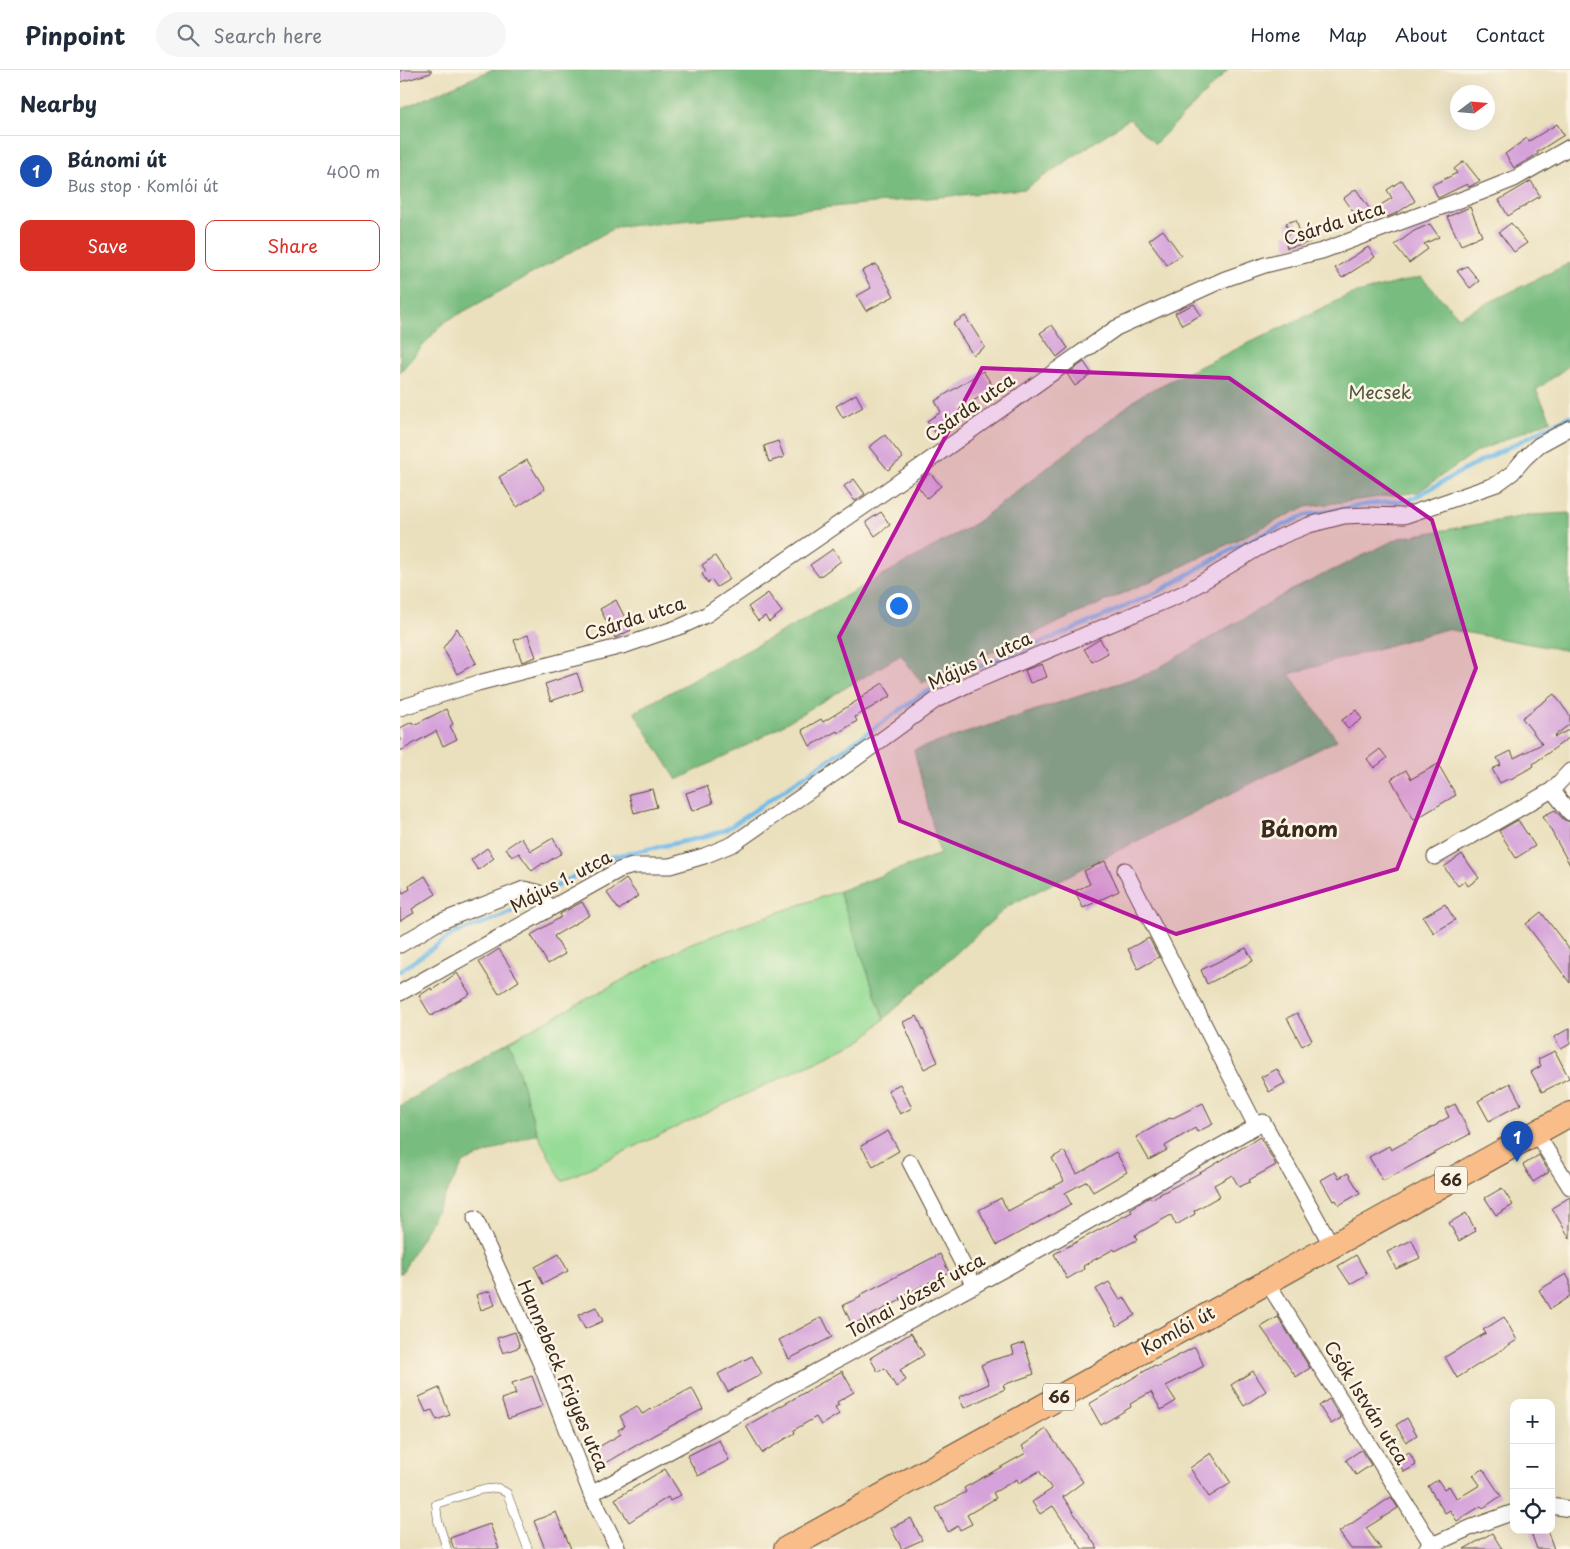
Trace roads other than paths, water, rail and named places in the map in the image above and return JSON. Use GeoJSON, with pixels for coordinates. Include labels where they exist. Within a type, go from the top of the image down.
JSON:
{"type":"FeatureCollection","features":[{"type":"Feature","properties":{"kind":"main road","name":"Komlói út"},"geometry":{"type":"LineString","coordinates":[[786,1549],[1570,1114]]}},
{"type":"Feature","properties":{"kind":"street","name":"Csárda utca"},"geometry":{"type":"LineString","coordinates":[[400,708],[478,683],[626,645],[682,626],[706,615],[866,505],[1116,328],[1225,279],[1265,265],[1322,251],[1479,194],[1514,179],[1570,147]]}},
{"type":"Feature","properties":{"kind":"street","name":"Május 1. utca"},"geometry":{"type":"LineString","coordinates":[[400,993],[543,899],[632,866],[670,866],[704,856],[733,844],[936,700],[969,684],[1184,593],[1255,550],[1309,525],[1344,516],[1404,516],[1497,484],[1512,473],[1524,458],[1539,445],[1570,428]]}},
{"type":"Feature","properties":{"kind":"street"},"geometry":{"type":"LineString","coordinates":[[1435,858],[1552,790],[1570,772]]}},
{"type":"Feature","properties":{"kind":"street"},"geometry":{"type":"LineString","coordinates":[[1552,790],[1570,812]]}},
{"type":"Feature","properties":{"kind":"street"},"geometry":{"type":"LineString","coordinates":[[1125,870],[1256,1126],[1263,1122],[1332,1246]]}},
{"type":"Feature","properties":{"kind":"street"},"geometry":{"type":"LineString","coordinates":[[400,945],[437,923],[524,889],[543,899]]}},
{"type":"Feature","properties":{"kind":"street","name":"Tolnai József utca"},"geometry":{"type":"LineString","coordinates":[[591,1494],[974,1286],[1256,1126]]}},
{"type":"Feature","properties":{"kind":"street"},"geometry":{"type":"LineString","coordinates":[[1536,1133],[1570,1187]]}},
{"type":"Feature","properties":{"kind":"street"},"geometry":{"type":"LineString","coordinates":[[910,1162],[974,1286]]}},
{"type":"Feature","properties":{"kind":"street","name":"Hannebeck Frigyes utca"},"geometry":{"type":"LineString","coordinates":[[475,1218],[540,1362],[591,1494],[618,1549]]}},
{"type":"Feature","properties":{"kind":"street","name":"Csók István utca"},"geometry":{"type":"LineString","coordinates":[[1267,1282],[1429,1547]]}},
{"type":"Feature","properties":{"kind":"street"},"geometry":{"type":"LineString","coordinates":[[1555,1506],[1570,1508]]}},
{"type":"Feature","properties":{"kind":"street"},"geometry":{"type":"LineString","coordinates":[[1429,1547],[1472,1527],[1510,1513]]}},
{"type":"Feature","properties":{"kind":"lane"},"geometry":{"type":"LineString","coordinates":[[447,1549],[438,1521],[436,1504],[479,1490],[498,1488],[507,1493],[528,1549]]}},
{"type":"Feature","properties":{"kind":"waterway"},"geometry":{"type":"LineString","coordinates":[[400,971],[453,934],[503,916],[607,858],[704,837],[727,829],[921,695],[963,673],[1067,632],[1160,591],[1235,547],[1306,515],[1369,504],[1410,500],[1570,416]]}},
{"type":"Feature","properties":{"kind":"place","name":"Bánomi út"},"geometry":{"type":"Point","coordinates":[1517,1162]}},
{"type":"Feature","properties":{"kind":"district","name":"Bánom"},"geometry":{"type":"Point","coordinates":[1299,829]}},
{"type":"Feature","properties":{"kind":"park label","name":"Mecsek"},"geometry":{"type":"Point","coordinates":[1380,393]}}]}
